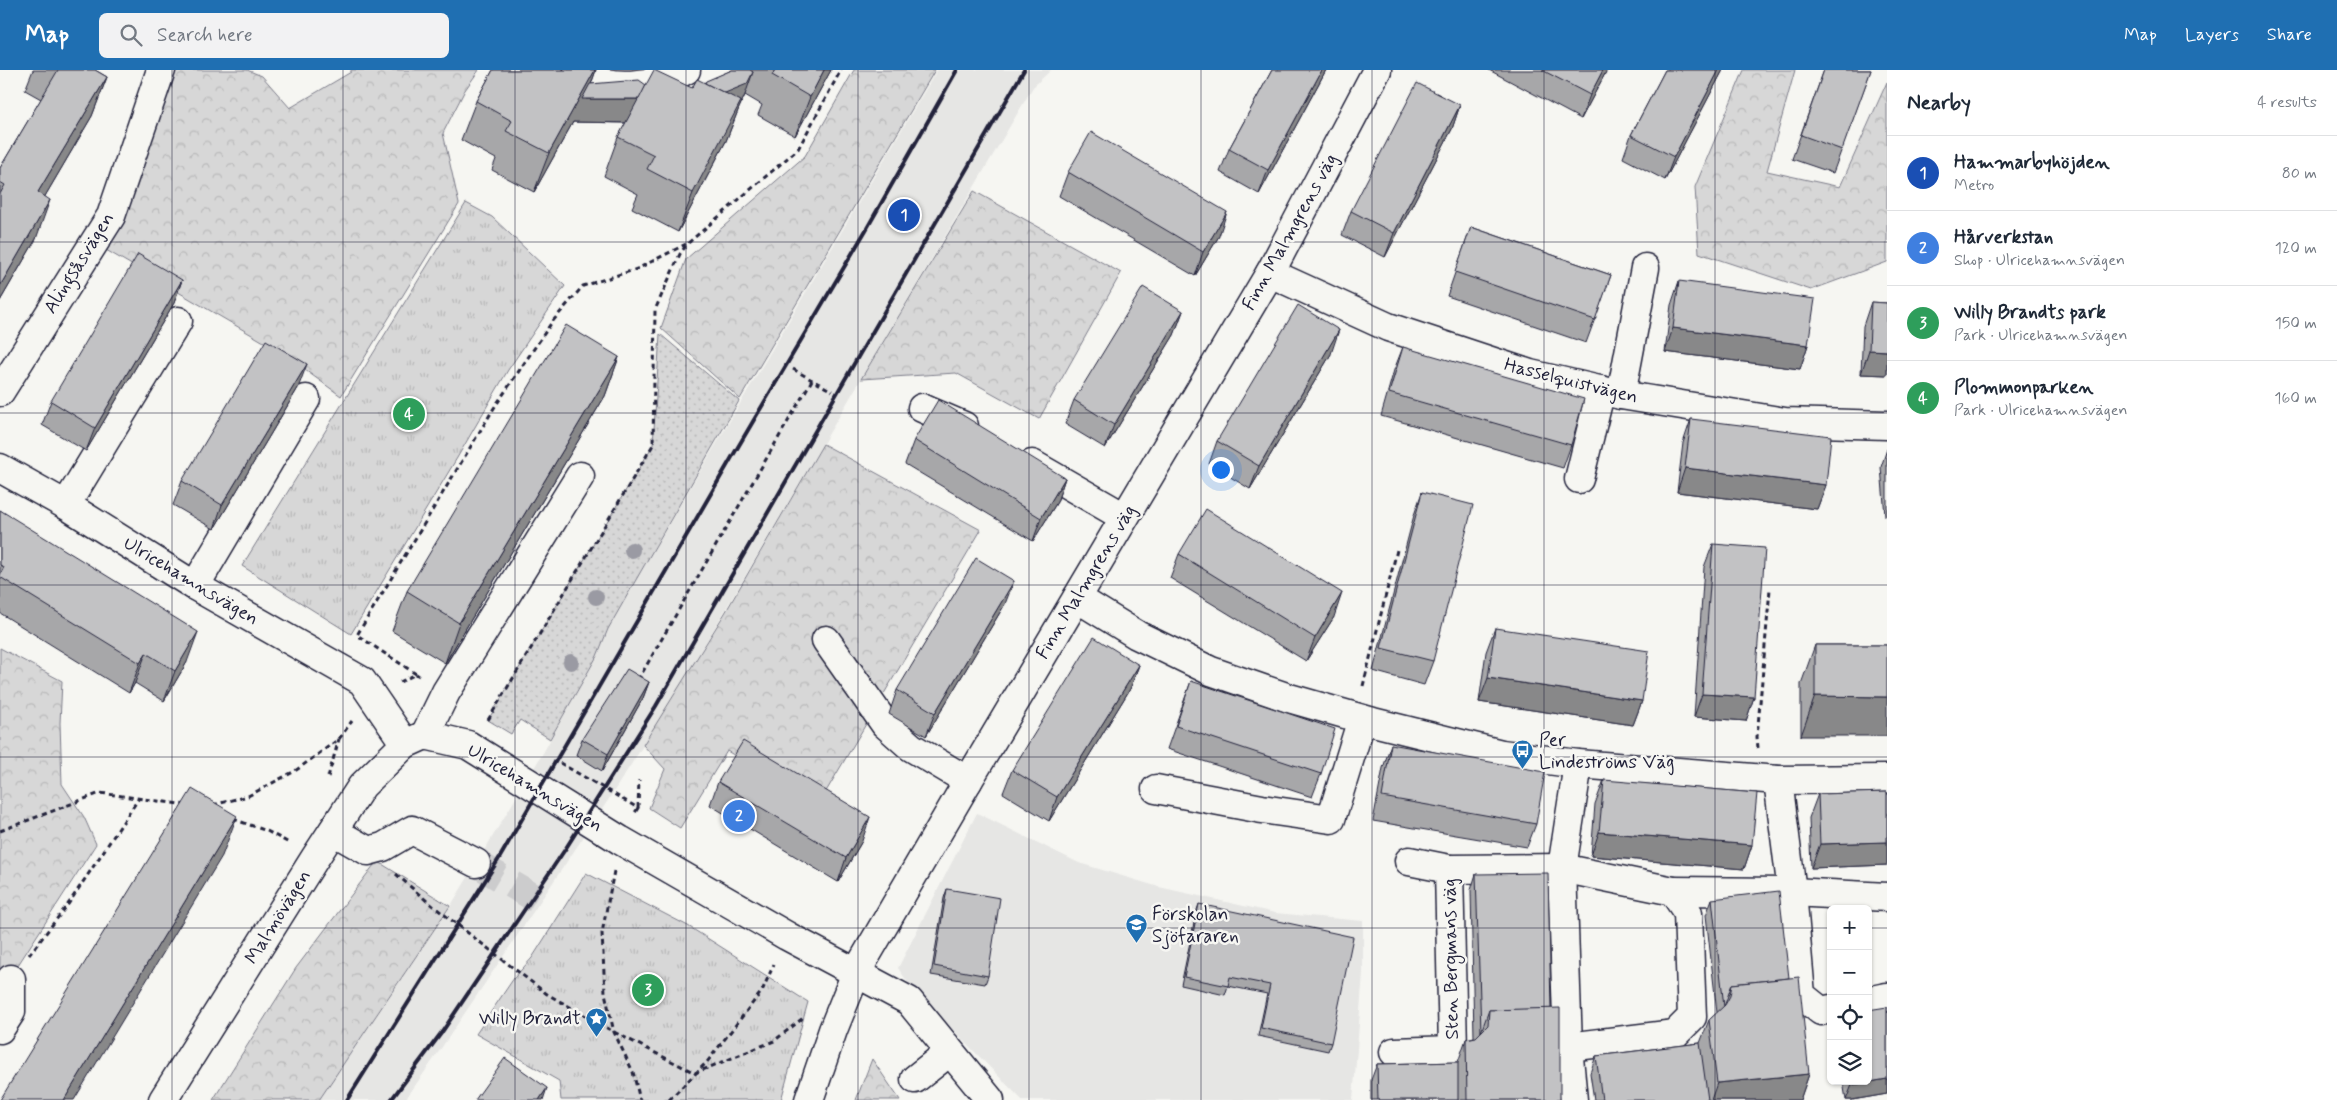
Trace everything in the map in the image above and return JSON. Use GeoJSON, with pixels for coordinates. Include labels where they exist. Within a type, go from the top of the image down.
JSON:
{"type":"FeatureCollection","features":[{"type":"Feature","properties":{"kind":"street","name":"Alingsåsvägen"},"geometry":{"type":"LineString","coordinates":[[0,392],[111,216],[160,70]]}},
{"type":"Feature","properties":{"kind":"street"},"geometry":{"type":"LineString","coordinates":[[578,70],[586,77],[637,85],[671,79],[686,70]]}},
{"type":"Feature","properties":{"kind":"street","name":"Finn Malmgrens väg"},"geometry":{"type":"LineString","coordinates":[[809,1100],[833,1030],[856,974],[1124,516],[1270,272],[1377,70]]}},
{"type":"Feature","properties":{"kind":"street"},"geometry":{"type":"LineString","coordinates":[[1579,479],[1611,392],[1646,268]]}},
{"type":"Feature","properties":{"kind":"street","name":"Hasselquistvägen"},"geometry":{"type":"LineString","coordinates":[[1270,272],[1388,327],[1530,374],[1611,392],[1785,422],[1887,424]]}},
{"type":"Feature","properties":{"kind":"street"},"geometry":{"type":"LineString","coordinates":[[66,505],[178,321]]}},
{"type":"Feature","properties":{"kind":"street"},"geometry":{"type":"LineString","coordinates":[[195,586],[306,400]]}},
{"type":"Feature","properties":{"kind":"street"},"geometry":{"type":"LineString","coordinates":[[922,408],[972,429],[989,439]]}},
{"type":"Feature","properties":{"kind":"street"},"geometry":{"type":"LineString","coordinates":[[1014,454],[1124,516]]}},
{"type":"Feature","properties":{"kind":"street","name":"Ulricehamnsvägen"},"geometry":{"type":"LineString","coordinates":[[0,468],[66,505],[195,586],[362,681],[415,740],[468,745],[620,840],[787,936],[909,1001],[990,1100]]}},
{"type":"Feature","properties":{"kind":"street","name":"Malmövägen"},"geometry":{"type":"LineString","coordinates":[[164,1100],[362,786],[415,740],[580,476]]}},
{"type":"Feature","properties":{"kind":"street"},"geometry":{"type":"LineString","coordinates":[[1077,598],[1137,635],[1211,671],[1289,698],[1362,719],[1502,754],[1578,764],[1768,780],[1887,779]]}},
{"type":"Feature","properties":{"kind":"street"},"geometry":{"type":"LineString","coordinates":[[826,640],[885,724],[912,747],[968,781]]}},
{"type":"Feature","properties":{"kind":"street"},"geometry":{"type":"LineString","coordinates":[[1156,788],[1262,809],[1331,820],[1362,719]]}},
{"type":"Feature","properties":{"kind":"street"},"geometry":{"type":"LineString","coordinates":[[1572,1100],[1568,1047],[1562,868],[1578,764]]}},
{"type":"Feature","properties":{"kind":"street"},"geometry":{"type":"LineString","coordinates":[[1768,780],[1792,892],[1801,995],[1821,1012],[1827,1010]]}},
{"type":"Feature","properties":{"kind":"street"},"geometry":{"type":"LineString","coordinates":[[334,831],[368,851],[383,847],[412,830],[476,863]]}},
{"type":"Feature","properties":{"kind":"street","name":"Sten Bergmans väg"},"geometry":{"type":"LineString","coordinates":[[1409,861],[1449,869],[1562,868],[1673,891],[1792,892],[1887,896]]}},
{"type":"Feature","properties":{"kind":"street","name":"Sten Bergmans väg"},"geometry":{"type":"LineString","coordinates":[[1394,1052],[1453,1050],[1449,869]]}},
{"type":"Feature","properties":{"kind":"street"},"geometry":{"type":"LineString","coordinates":[[1568,1047],[1675,1034],[1692,1017],[1688,913],[1673,891]]}},
{"type":"Feature","properties":{"kind":"street"},"geometry":{"type":"LineString","coordinates":[[0,1029],[11,1012],[11,979]]}},
{"type":"Feature","properties":{"kind":"street"},"geometry":{"type":"LineString","coordinates":[[1872,1000],[1887,997]]}},
{"type":"Feature","properties":{"kind":"street"},"geometry":{"type":"LineString","coordinates":[[914,1079],[939,1060],[946,1046]]}},
{"type":"Feature","properties":{"kind":"path"},"geometry":{"type":"LineString","coordinates":[[488,720],[652,445],[655,310],[680,254],[688,243],[798,149],[841,70]]}},
{"type":"Feature","properties":{"kind":"path"},"geometry":{"type":"LineString","coordinates":[[416,674],[356,635],[494,408],[552,322],[582,286],[637,269],[688,243]]}},
{"type":"Feature","properties":{"kind":"path"},"geometry":{"type":"LineString","coordinates":[[793,369],[832,391]]}},
{"type":"Feature","properties":{"kind":"path"},"geometry":{"type":"LineString","coordinates":[[636,683],[812,380]]}},
{"type":"Feature","properties":{"kind":"path"},"geometry":{"type":"LineString","coordinates":[[1362,719],[1362,691],[1397,550]]}},
{"type":"Feature","properties":{"kind":"path"},"geometry":{"type":"LineString","coordinates":[[1768,780],[1759,757],[1756,738],[1770,588]]}},
{"type":"Feature","properties":{"kind":"path"},"geometry":{"type":"LineString","coordinates":[[211,805],[248,796],[295,771]]}},
{"type":"Feature","properties":{"kind":"path"},"geometry":{"type":"LineString","coordinates":[[638,808],[639,780]]}},
{"type":"Feature","properties":{"kind":"path"},"geometry":{"type":"LineString","coordinates":[[0,831],[100,793],[193,806]]}},
{"type":"Feature","properties":{"kind":"path"},"geometry":{"type":"LineString","coordinates":[[11,979],[69,903],[139,798]]}},
{"type":"Feature","properties":{"kind":"path"},"geometry":{"type":"LineString","coordinates":[[230,817],[267,831],[315,858]]}},
{"type":"Feature","properties":{"kind":"path"},"geometry":{"type":"LineString","coordinates":[[620,840],[602,932],[605,993],[614,1032],[633,1072],[640,1100]]}},
{"type":"Feature","properties":{"kind":"path"},"geometry":{"type":"LineString","coordinates":[[368,851],[428,902],[548,994],[614,1032],[695,1073],[774,1042]]}},
{"type":"Feature","properties":{"kind":"path"},"geometry":{"type":"LineString","coordinates":[[669,1100],[707,1062],[762,991],[787,936]]}},
{"type":"Feature","properties":{"kind":"shaded area"},"geometry":{"type":"Polygon","coordinates":[[[937,70],[1051,70],[1033,87],[668,707],[603,808],[405,1100],[319,1100],[450,907],[543,753],[597,656],[608,629],[637,578],[937,70]]]}},
{"type":"Feature","properties":{"kind":"shaded area","name":"Förskolan Sjöfararen"},"geometry":{"type":"Polygon","coordinates":[[[977,813],[1079,863],[1159,887],[1275,913],[1363,921],[1363,973],[1353,1100],[1022,1100],[911,987],[898,968],[977,813]]]}},
{"type":"Feature","properties":{"kind":"green space"},"geometry":{"type":"Polygon","coordinates":[[[161,70],[247,70],[262,76],[290,108],[351,72],[351,70],[479,70],[465,90],[443,133],[459,204],[341,396],[276,349],[94,243],[161,70]]]}},
{"type":"Feature","properties":{"kind":"green space"},"geometry":{"type":"Polygon","coordinates":[[[854,70],[935,70],[740,399],[661,328],[686,259],[805,156],[854,70]]]}},
{"type":"Feature","properties":{"kind":"green space"},"geometry":{"type":"Polygon","coordinates":[[[1744,70],[1795,70],[1767,171],[1840,187],[1887,82],[1887,262],[1811,290],[1699,253],[1695,187],[1744,70]]]}},
{"type":"Feature","properties":{"kind":"green space"},"geometry":{"type":"Polygon","coordinates":[[[974,191],[1121,273],[1039,419],[956,373],[861,379],[974,191]]]}},
{"type":"Feature","properties":{"kind":"green space"},"geometry":{"type":"Polygon","coordinates":[[[466,203],[492,217],[565,286],[508,370],[351,634],[242,566],[466,203]]]}},
{"type":"Feature","properties":{"kind":"green space"},"geometry":{"type":"Polygon","coordinates":[[[660,334],[739,401],[608,629],[597,656],[550,739],[520,720],[511,734],[488,720],[653,445],[660,334]]]}},
{"type":"Feature","properties":{"kind":"green space"},"geometry":{"type":"Polygon","coordinates":[[[823,444],[981,530],[818,805],[727,751],[680,828],[649,808],[665,769],[643,745],[725,613],[823,444]]]}},
{"type":"Feature","properties":{"kind":"green space"},"geometry":{"type":"Polygon","coordinates":[[[0,648],[62,681],[60,723],[62,784],[84,817],[96,844],[0,993],[0,648]]]}},
{"type":"Feature","properties":{"kind":"green space"},"geometry":{"type":"Polygon","coordinates":[[[377,861],[450,906],[319,1100],[213,1100],[296,968],[377,861]]]}},
{"type":"Feature","properties":{"kind":"green space"},"geometry":{"type":"Polygon","coordinates":[[[586,873],[688,926],[808,1002],[781,1100],[561,1100],[559,1081],[476,1034],[514,978],[532,958],[586,873]]]}},
{"type":"Feature","properties":{"kind":"green space"},"geometry":{"type":"Polygon","coordinates":[[[872,1059],[900,1100],[856,1100],[872,1059]]]}},
{"type":"Feature","properties":{"kind":"building"},"geometry":{"type":"Polygon","coordinates":[[[58,70],[95,70],[107,77],[38,192],[50,200],[0,286],[0,194],[5,185],[0,182],[0,168],[58,70]]]}},
{"type":"Feature","properties":{"kind":"building"},"geometry":{"type":"Polygon","coordinates":[[[493,70],[595,70],[549,153],[506,131],[512,121],[476,101],[493,70]]]}},
{"type":"Feature","properties":{"kind":"building"},"geometry":{"type":"Polygon","coordinates":[[[654,70],[692,88],[697,79],[741,101],[693,193],[647,169],[654,155],[618,137],[654,70]]]}},
{"type":"Feature","properties":{"kind":"building"},"geometry":{"type":"Polygon","coordinates":[[[732,70],[750,70],[753,72],[747,84],[725,93],[705,83],[706,81],[732,70]]]}},
{"type":"Feature","properties":{"kind":"building"},"geometry":{"type":"Polygon","coordinates":[[[775,70],[824,70],[810,97],[772,75],[775,70]]]}},
{"type":"Feature","properties":{"kind":"building"},"geometry":{"type":"Polygon","coordinates":[[[1272,70],[1322,70],[1268,170],[1229,149],[1272,70]]]}},
{"type":"Feature","properties":{"kind":"building"},"geometry":{"type":"Polygon","coordinates":[[[1542,70],[1603,70],[1590,95],[1542,70]]]}},
{"type":"Feature","properties":{"kind":"building"},"geometry":{"type":"Polygon","coordinates":[[[1665,70],[1719,70],[1674,157],[1631,135],[1665,70]]]}},
{"type":"Feature","properties":{"kind":"building"},"geometry":{"type":"Polygon","coordinates":[[[1824,70],[1871,70],[1842,150],[1801,135],[1824,70]]]}},
{"type":"Feature","properties":{"kind":"building"},"geometry":{"type":"Polygon","coordinates":[[[639,80],[646,85],[639,99],[582,99],[590,84],[639,80]]]}},
{"type":"Feature","properties":{"kind":"building"},"geometry":{"type":"Polygon","coordinates":[[[1417,83],[1460,105],[1394,233],[1351,211],[1417,83]]]}},
{"type":"Feature","properties":{"kind":"building"},"geometry":{"type":"Polygon","coordinates":[[[1091,132],[1227,212],[1203,252],[1068,172],[1091,132]]]}},
{"type":"Feature","properties":{"kind":"building"},"geometry":{"type":"Polygon","coordinates":[[[1471,227],[1611,275],[1595,320],[1455,272],[1471,227]]]}},
{"type":"Feature","properties":{"kind":"building"},"geometry":{"type":"Polygon","coordinates":[[[138,254],[182,280],[95,428],[51,401],[138,254]]]}},
{"type":"Feature","properties":{"kind":"building"},"geometry":{"type":"Polygon","coordinates":[[[1679,281],[1815,299],[1808,345],[1673,328],[1679,281]]]}},
{"type":"Feature","properties":{"kind":"building"},"geometry":{"type":"Polygon","coordinates":[[[1143,287],[1183,311],[1114,425],[1074,400],[1143,287]]]}},
{"type":"Feature","properties":{"kind":"building"},"geometry":{"type":"Polygon","coordinates":[[[1871,302],[1887,303],[1887,351],[1869,350],[1871,302]]]}},
{"type":"Feature","properties":{"kind":"building"},"geometry":{"type":"Polygon","coordinates":[[[1298,305],[1339,330],[1259,466],[1217,441],[1298,305]]]}},
{"type":"Feature","properties":{"kind":"building"},"geometry":{"type":"Polygon","coordinates":[[[566,325],[619,357],[459,623],[407,591],[566,325]]]}},
{"type":"Feature","properties":{"kind":"building"},"geometry":{"type":"Polygon","coordinates":[[[266,340],[307,364],[222,505],[182,481],[266,340]]]}},
{"type":"Feature","properties":{"kind":"building"},"geometry":{"type":"Polygon","coordinates":[[[1403,347],[1584,399],[1571,445],[1389,393],[1403,347]]]}},
{"type":"Feature","properties":{"kind":"building"},"geometry":{"type":"Polygon","coordinates":[[[938,400],[1065,478],[1041,518],[914,440],[938,400]]]}},
{"type":"Feature","properties":{"kind":"building"},"geometry":{"type":"Polygon","coordinates":[[[1691,419],[1831,436],[1826,485],[1685,468],[1691,419]]]}},
{"type":"Feature","properties":{"kind":"building"},"geometry":{"type":"Polygon","coordinates":[[[1422,492],[1473,505],[1433,661],[1381,648],[1422,492]]]}},
{"type":"Feature","properties":{"kind":"building"},"geometry":{"type":"Polygon","coordinates":[[[1206,509],[1342,593],[1315,638],[1179,554],[1206,509]]]}},
{"type":"Feature","properties":{"kind":"building"},"geometry":{"type":"Polygon","coordinates":[[[0,510],[198,632],[175,671],[146,653],[140,663],[0,577],[4,567],[0,565],[0,510]]]}},
{"type":"Feature","properties":{"kind":"building"},"geometry":{"type":"Polygon","coordinates":[[[1713,544],[1765,548],[1754,697],[1702,694],[1713,544]]]}},
{"type":"Feature","properties":{"kind":"building"},"geometry":{"type":"Polygon","coordinates":[[[976,558],[1014,581],[935,713],[897,690],[976,558]]]}},
{"type":"Feature","properties":{"kind":"building"},"geometry":{"type":"Polygon","coordinates":[[[1495,628],[1649,651],[1642,701],[1488,678],[1495,628]]]}},
{"type":"Feature","properties":{"kind":"building"},"geometry":{"type":"Polygon","coordinates":[[[1094,637],[1139,665],[1057,797],[1012,770],[1094,637]]]}},
{"type":"Feature","properties":{"kind":"building"},"geometry":{"type":"Polygon","coordinates":[[[1815,645],[1887,645],[1887,697],[1815,696],[1815,645]]]}},
{"type":"Feature","properties":{"kind":"building"},"geometry":{"type":"Polygon","coordinates":[[[627,669],[649,682],[608,754],[582,739],[627,669]]]}},
{"type":"Feature","properties":{"kind":"building"},"geometry":{"type":"Polygon","coordinates":[[[1191,681],[1335,729],[1321,774],[1176,726],[1191,681]]]}},
{"type":"Feature","properties":{"kind":"building"},"geometry":{"type":"Polygon","coordinates":[[[743,741],[870,817],[846,858],[718,782],[743,741]]]}},
{"type":"Feature","properties":{"kind":"building"},"geometry":{"type":"Polygon","coordinates":[[[1391,744],[1545,772],[1536,824],[1382,797],[1391,744]]]}},
{"type":"Feature","properties":{"kind":"building"},"geometry":{"type":"Polygon","coordinates":[[[1604,780],[1757,793],[1752,845],[1599,832],[1604,780]]]}},
{"type":"Feature","properties":{"kind":"building"},"geometry":{"type":"Polygon","coordinates":[[[192,789],[237,816],[64,1100],[0,1100],[192,789]]]}},
{"type":"Feature","properties":{"kind":"building"},"geometry":{"type":"Polygon","coordinates":[[[1887,792],[1887,842],[1820,844],[1818,794],[1887,792]]]}},
{"type":"Feature","properties":{"kind":"building"},"geometry":{"type":"Polygon","coordinates":[[[1548,873],[1551,1009],[1489,1010],[1481,1032],[1476,874],[1548,873]]]}},
{"type":"Feature","properties":{"kind":"building"},"geometry":{"type":"Polygon","coordinates":[[[947,889],[1000,898],[988,976],[934,966],[947,889]]]}},
{"type":"Feature","properties":{"kind":"building"},"geometry":{"type":"Polygon","coordinates":[[[1779,891],[1789,978],[1732,984],[1724,1007],[1712,899],[1779,891]]]}},
{"type":"Feature","properties":{"kind":"building"},"geometry":{"type":"Polygon","coordinates":[[[1199,904],[1353,937],[1331,1043],[1261,1028],[1270,985],[1230,977],[1228,986],[1184,977],[1199,904]]]}},
{"type":"Feature","properties":{"kind":"building"},"geometry":{"type":"Polygon","coordinates":[[[1799,977],[1809,1074],[1717,1083],[1709,1020],[1725,1005],[1730,996],[1732,984],[1799,977]]]}},
{"type":"Feature","properties":{"kind":"building"},"geometry":{"type":"Polygon","coordinates":[[[1887,1007],[1887,1079],[1872,1082],[1872,1040],[1872,1009],[1887,1007]]]}},
{"type":"Feature","properties":{"kind":"building"},"geometry":{"type":"Polygon","coordinates":[[[1560,1008],[1560,1100],[1467,1100],[1466,1039],[1476,1037],[1488,1025],[1489,1010],[1560,1008]]]}},
{"type":"Feature","properties":{"kind":"building"},"geometry":{"type":"Polygon","coordinates":[[[1700,1043],[1708,1100],[1602,1100],[1596,1056],[1700,1043]]]}},
{"type":"Feature","properties":{"kind":"building"},"geometry":{"type":"Polygon","coordinates":[[[505,1058],[547,1088],[539,1100],[475,1100],[505,1058]]]}},
{"type":"Feature","properties":{"kind":"building"},"geometry":{"type":"Polygon","coordinates":[[[1458,1062],[1458,1100],[1378,1100],[1377,1064],[1458,1062]]]}},
{"type":"Feature","properties":{"kind":"tunnel"},"geometry":{"type":"LineString","coordinates":[[476,863],[548,906]]}},
{"type":"Feature","properties":{"kind":"railway"},"geometry":{"type":"LineString","coordinates":[[347,1100],[500,857],[866,230],[957,70]]}},
{"type":"Feature","properties":{"kind":"railway"},"geometry":{"type":"LineString","coordinates":[[391,1100],[442,1032],[566,848],[656,706],[1024,70]]}},
{"type":"Feature","properties":{"kind":"place","name":"Hammarbyhöjden"},"geometry":{"type":"Point","coordinates":[904,215]}},
{"type":"Feature","properties":{"kind":"place","name":"Plommonparken"},"geometry":{"type":"Point","coordinates":[409,414]}},
{"type":"Feature","properties":{"kind":"place","name":"Per Lindeströms Väg"},"geometry":{"type":"Point","coordinates":[1523,770]}},
{"type":"Feature","properties":{"kind":"place","name":"Hårverkstan"},"geometry":{"type":"Point","coordinates":[739,816]}},
{"type":"Feature","properties":{"kind":"place","name":"Förskolan Sjöfararen"},"geometry":{"type":"Point","coordinates":[1136,944]}},
{"type":"Feature","properties":{"kind":"place","name":"Willy Brandts park"},"geometry":{"type":"Point","coordinates":[648,990]}},
{"type":"Feature","properties":{"kind":"place","name":"Willy Brandt"},"geometry":{"type":"Point","coordinates":[597,1037]}}]}
